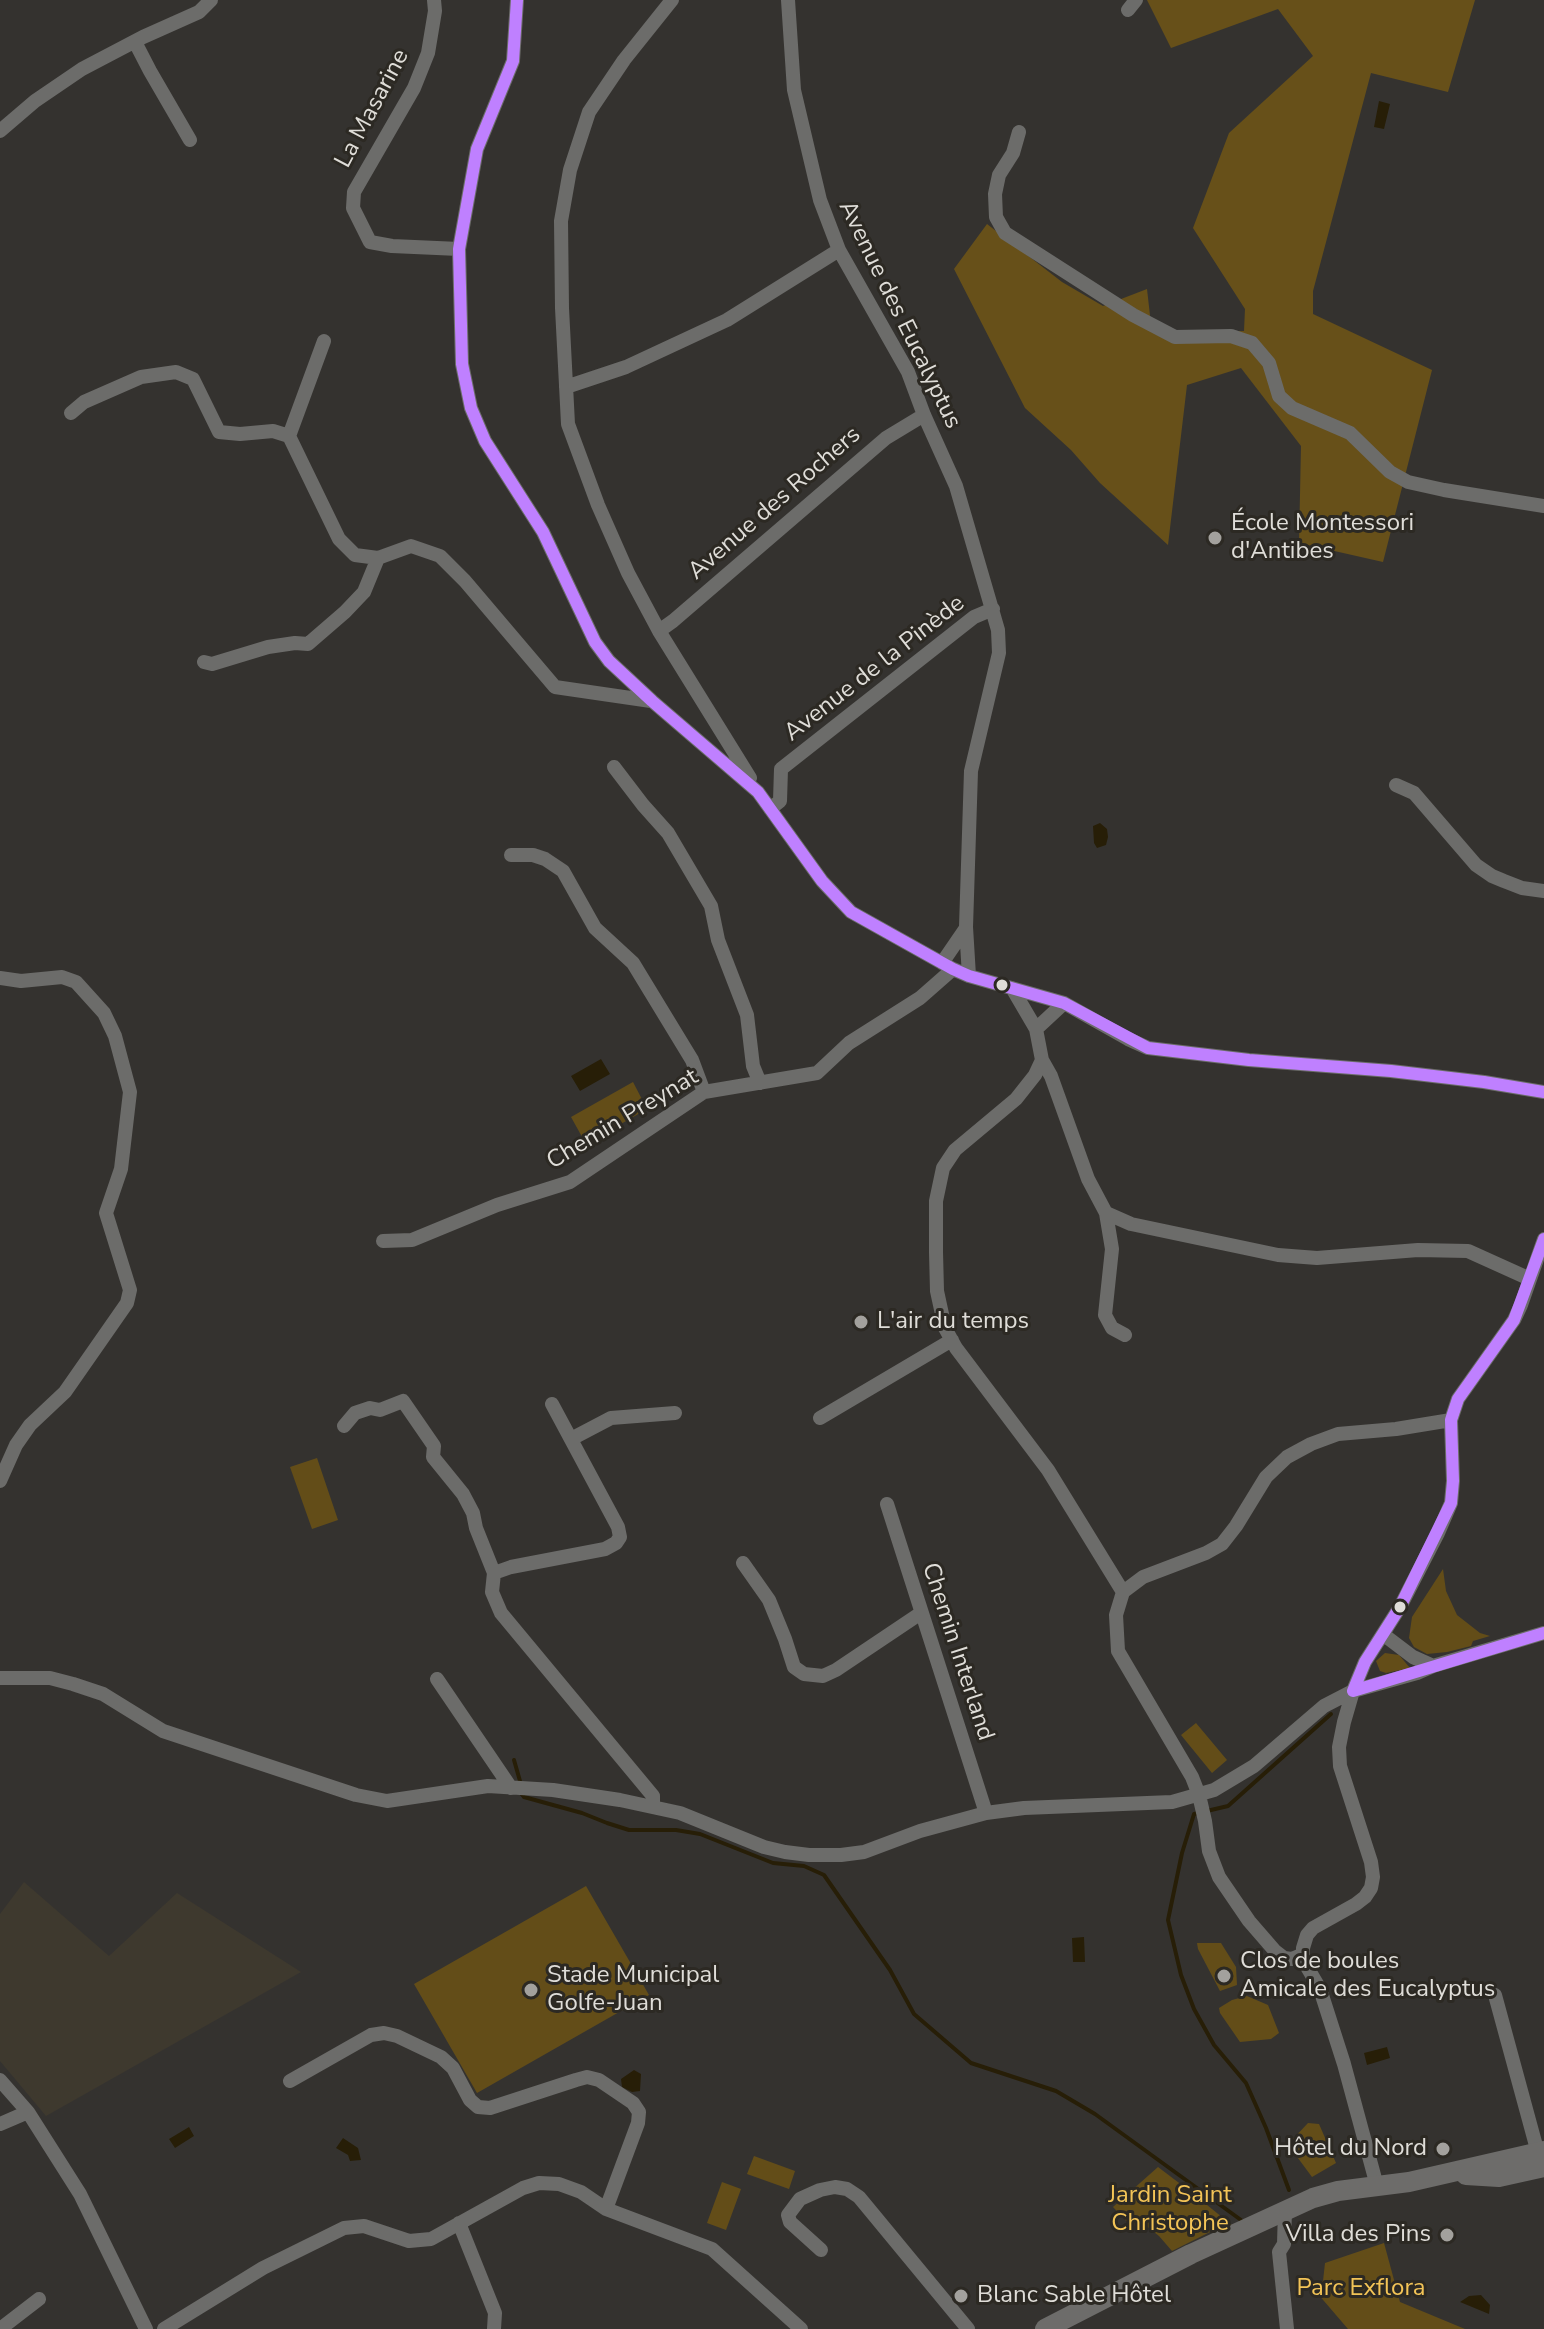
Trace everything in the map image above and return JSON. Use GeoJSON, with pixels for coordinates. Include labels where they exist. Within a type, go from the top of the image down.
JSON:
{"type":"FeatureCollection","features":[{"type":"Feature","properties":{"kind":"main road"},"geometry":{"type":"LineString","coordinates":[[1045,2329],[1191,2254],[1328,2193],[1394,2185],[1450,2172],[1499,2177],[1542,2157]]}},
{"type":"Feature","properties":{"kind":"street"},"geometry":{"type":"LineString","coordinates":[[0,131],[35,101],[82,69],[199,12],[211,0]]}},
{"type":"Feature","properties":{"kind":"street","name":"La Masarine"},"geometry":{"type":"LineString","coordinates":[[434,0],[428,53],[414,88],[354,192],[353,208],[370,242],[459,249]]}},
{"type":"Feature","properties":{"kind":"street"},"geometry":{"type":"LineString","coordinates":[[517,0],[513,61],[477,149],[459,249],[462,364],[471,408],[485,441],[543,532],[595,642],[609,661],[758,792]]}},
{"type":"Feature","properties":{"kind":"street"},"geometry":{"type":"LineString","coordinates":[[672,0],[624,60],[589,112],[570,170],[561,221],[568,424],[598,505],[628,573],[659,631],[758,792],[822,881],[851,912],[948,966],[969,976],[1064,1003],[1148,1048],[1249,1060],[1391,1071],[1544,1092]]}},
{"type":"Feature","properties":{"kind":"street","name":"Avenue des Eucalyptus"},"geometry":{"type":"LineString","coordinates":[[788,0],[794,90],[820,200],[839,250],[908,372],[956,486],[998,630],[999,653],[971,771],[966,927],[969,976]]}},
{"type":"Feature","properties":{"kind":"street"},"geometry":{"type":"LineString","coordinates":[[135,42],[190,140]]}},
{"type":"Feature","properties":{"kind":"street"},"geometry":{"type":"LineString","coordinates":[[1019,132],[1013,153],[999,175],[995,194],[996,217],[1005,233],[1133,315],[1175,337],[1231,336],[1252,343],[1269,363],[1279,396],[1285,402],[1292,408],[1350,433],[1390,472],[1408,482],[1544,506]]}},
{"type":"Feature","properties":{"kind":"street"},"geometry":{"type":"LineString","coordinates":[[566,387],[626,367],[727,320],[839,250]]}},
{"type":"Feature","properties":{"kind":"street"},"geometry":{"type":"LineString","coordinates":[[324,341],[289,436],[339,539],[355,555],[378,558],[411,546],[440,556],[555,687],[652,701]]}},
{"type":"Feature","properties":{"kind":"street"},"geometry":{"type":"LineString","coordinates":[[71,413],[84,402],[141,377],[176,372],[193,379],[219,432],[273,431],[289,436]]}},
{"type":"Feature","properties":{"kind":"street","name":"Avenue des Rochers"},"geometry":{"type":"LineString","coordinates":[[659,631],[886,438],[924,415]]}},
{"type":"Feature","properties":{"kind":"street"},"geometry":{"type":"LineString","coordinates":[[204,662],[212,664],[268,647],[308,644],[364,592],[378,558]]}},
{"type":"Feature","properties":{"kind":"street","name":"Avenue de la Pinède"},"geometry":{"type":"LineString","coordinates":[[770,809],[780,801],[781,769],[974,617],[993,609]]}},
{"type":"Feature","properties":{"kind":"street"},"geometry":{"type":"LineString","coordinates":[[614,767],[668,833],[711,906],[718,940],[747,1015],[753,1066],[760,1083]]}},
{"type":"Feature","properties":{"kind":"street"},"geometry":{"type":"LineString","coordinates":[[1396,785],[1414,793],[1476,865],[1492,876],[1522,888],[1544,891]]}},
{"type":"Feature","properties":{"kind":"street"},"geometry":{"type":"LineString","coordinates":[[511,855],[533,855],[563,871],[595,928],[633,963],[692,1060],[704,1092]]}},
{"type":"Feature","properties":{"kind":"street"},"geometry":{"type":"LineString","coordinates":[[948,966],[966,927]]}},
{"type":"Feature","properties":{"kind":"street","name":"Chemin Preynat"},"geometry":{"type":"LineString","coordinates":[[383,1241],[412,1240],[497,1205],[570,1182],[704,1092],[817,1073],[849,1043],[920,998],[948,966]]}},
{"type":"Feature","properties":{"kind":"street"},"geometry":{"type":"LineString","coordinates":[[0,978],[21,981],[62,977],[76,982],[104,1013],[126,1068],[130,1092],[121,1169],[106,1213],[130,1290],[127,1303],[65,1392],[30,1425],[4,1458],[0,1481]]}},
{"type":"Feature","properties":{"kind":"street"},"geometry":{"type":"LineString","coordinates":[[1012,988],[1036,1029],[1042,1060],[1051,1076],[1088,1179],[1106,1213],[1112,1240],[1105,1315],[1112,1328],[1125,1335]]}},
{"type":"Feature","properties":{"kind":"street"},"geometry":{"type":"LineString","coordinates":[[1036,1029],[1064,1003]]}},
{"type":"Feature","properties":{"kind":"street"},"geometry":{"type":"LineString","coordinates":[[1042,1060],[1035,1075],[1016,1099],[955,1150],[943,1168],[936,1201],[937,1291],[945,1328],[952,1340],[1048,1470],[1123,1592]]}},
{"type":"Feature","properties":{"kind":"street"},"geometry":{"type":"LineString","coordinates":[[1106,1213],[1131,1224],[1278,1255],[1317,1258],[1418,1250],[1468,1251],[1530,1279]]}},
{"type":"Feature","properties":{"kind":"street"},"geometry":{"type":"LineString","coordinates":[[1112,1240],[1131,1224]]}},
{"type":"Feature","properties":{"kind":"street"},"geometry":{"type":"LineString","coordinates":[[1377,2186],[1320,1989],[1303,1960],[1307,1935],[1313,1928],[1365,1897],[1373,1877],[1340,1766],[1339,1747],[1353,1691],[1365,1662],[1384,1635],[1451,1503],[1451,1420],[1458,1399],[1514,1320],[1544,1239]]}},
{"type":"Feature","properties":{"kind":"street"},"geometry":{"type":"LineString","coordinates":[[820,1418],[952,1340]]}},
{"type":"Feature","properties":{"kind":"street"},"geometry":{"type":"LineString","coordinates":[[344,1426],[355,1413],[370,1408],[380,1410],[403,1401],[434,1446],[433,1457],[463,1494],[473,1513],[494,1573],[492,1592],[501,1613],[653,1796],[653,1806]]}},
{"type":"Feature","properties":{"kind":"street"},"geometry":{"type":"LineString","coordinates":[[494,1573],[605,1549],[620,1537],[618,1527],[552,1404]]}},
{"type":"Feature","properties":{"kind":"street"},"geometry":{"type":"LineString","coordinates":[[571,1439],[611,1418],[675,1413]]}},
{"type":"Feature","properties":{"kind":"street"},"geometry":{"type":"LineString","coordinates":[[1303,1954],[1292,1959],[1284,1958],[1275,1951],[1249,1921],[1219,1877],[1209,1851],[1202,1808],[1192,1777],[1118,1651],[1116,1615],[1123,1592],[1143,1577],[1222,1544],[1266,1477],[1287,1457],[1338,1434],[1451,1420]]}},
{"type":"Feature","properties":{"kind":"street","name":"Chemin Interland"},"geometry":{"type":"LineString","coordinates":[[887,1504],[986,1813]]}},
{"type":"Feature","properties":{"kind":"street"},"geometry":{"type":"LineString","coordinates":[[743,1563],[769,1600],[794,1667],[804,1674],[823,1676],[836,1670],[921,1613]]}},
{"type":"Feature","properties":{"kind":"street"},"geometry":{"type":"LineString","coordinates":[[1202,1808],[1324,1706],[1353,1691],[1544,1633]]}},
{"type":"Feature","properties":{"kind":"street"},"geometry":{"type":"LineString","coordinates":[[1384,1635],[1413,1657],[1433,1666]]}},
{"type":"Feature","properties":{"kind":"street"},"geometry":{"type":"LineString","coordinates":[[0,1678],[50,1678],[73,1684],[103,1694],[163,1731],[356,1795],[387,1801],[488,1786],[553,1790],[653,1806],[680,1813],[764,1847],[809,1855],[864,1852],[920,1831],[986,1813],[1024,1808],[1172,1802],[1202,1808]]}},
{"type":"Feature","properties":{"kind":"street"},"geometry":{"type":"LineString","coordinates":[[437,1679],[511,1788]]}},
{"type":"Feature","properties":{"kind":"street"},"geometry":{"type":"LineString","coordinates":[[1495,1995],[1542,2157]]}},
{"type":"Feature","properties":{"kind":"street"},"geometry":{"type":"LineString","coordinates":[[290,2081],[371,2035],[384,2033],[441,2057],[453,2068],[470,2100],[478,2107],[490,2108],[587,2077],[599,2080],[633,2103],[639,2112],[638,2123],[606,2209]]}},
{"type":"Feature","properties":{"kind":"street"},"geometry":{"type":"LineString","coordinates":[[0,2080],[28,2112],[80,2194],[146,2329]]}},
{"type":"Feature","properties":{"kind":"street"},"geometry":{"type":"LineString","coordinates":[[0,2124],[28,2112]]}},
{"type":"Feature","properties":{"kind":"street"},"geometry":{"type":"LineString","coordinates":[[164,2329],[263,2268],[344,2228],[364,2226],[409,2241],[431,2239],[523,2188],[539,2183],[559,2184],[581,2192],[606,2209],[712,2249],[801,2329]]}},
{"type":"Feature","properties":{"kind":"street"},"geometry":{"type":"LineString","coordinates":[[821,2250],[790,2222],[788,2215],[800,2199],[820,2190],[835,2187],[847,2189],[859,2197],[968,2329]]}},
{"type":"Feature","properties":{"kind":"street"},"geometry":{"type":"LineString","coordinates":[[1285,2210],[1284,2244],[1279,2252],[1287,2329]]}},
{"type":"Feature","properties":{"kind":"street"},"geometry":{"type":"LineString","coordinates":[[459,2223],[495,2313],[494,2329]]}},
{"type":"Feature","properties":{"kind":"street"},"geometry":{"type":"LineString","coordinates":[[3,2328],[39,2299]]}},
{"type":"Feature","properties":{"kind":"shaded area"},"geometry":{"type":"Polygon","coordinates":[[[1147,0],[1475,0],[1448,92],[1371,73],[1313,291],[1313,314],[1432,370],[1383,562],[1299,543],[1301,446],[1241,368],[1187,385],[1168,545],[1025,408],[954,269],[987,224],[1062,282],[1103,306],[1147,289],[1152,333],[1244,331],[1245,309],[1193,228],[1229,133],[1313,56],[1278,9],[1171,48],[1147,0]]]}},
{"type":"Feature","properties":{"kind":"shaded area"},"geometry":{"type":"Polygon","coordinates":[[[1379,101],[1390,104],[1384,129],[1374,127],[1379,101]]]}},
{"type":"Feature","properties":{"kind":"shaded area"},"geometry":{"type":"Polygon","coordinates":[[[1100,823],[1107,829],[1108,837],[1106,845],[1097,848],[1093,826],[1100,823]]]}},
{"type":"Feature","properties":{"kind":"shaded area"},"geometry":{"type":"Polygon","coordinates":[[[601,1059],[610,1074],[580,1091],[571,1076],[601,1059]]]}},
{"type":"Feature","properties":{"kind":"shaded area"},"geometry":{"type":"Polygon","coordinates":[[[24,1882],[109,1956],[177,1893],[301,1972],[46,2116],[0,2061],[0,1914],[24,1882]]]}},
{"type":"Feature","properties":{"kind":"shaded area"},"geometry":{"type":"Polygon","coordinates":[[[1084,1937],[1085,1962],[1073,1962],[1072,1938],[1084,1937]]]}},
{"type":"Feature","properties":{"kind":"shaded area"},"geometry":{"type":"Polygon","coordinates":[[[1387,2047],[1390,2058],[1367,2065],[1364,2053],[1387,2047]]]}},
{"type":"Feature","properties":{"kind":"shaded area"},"geometry":{"type":"Polygon","coordinates":[[[634,2070],[641,2074],[640,2091],[632,2092],[622,2087],[621,2079],[634,2070]]]}},
{"type":"Feature","properties":{"kind":"shaded area"},"geometry":{"type":"Polygon","coordinates":[[[189,2127],[194,2136],[175,2148],[169,2139],[189,2127]]]}},
{"type":"Feature","properties":{"kind":"shaded area"},"geometry":{"type":"Polygon","coordinates":[[[343,2138],[358,2148],[361,2160],[350,2161],[348,2155],[336,2148],[343,2138]]]}},
{"type":"Feature","properties":{"kind":"shaded area"},"geometry":{"type":"Polygon","coordinates":[[[1481,2295],[1490,2305],[1489,2314],[1460,2302],[1469,2296],[1481,2295]]]}},
{"type":"Feature","properties":{"kind":"green space"},"geometry":{"type":"Polygon","coordinates":[[[633,1082],[647,1109],[586,1144],[571,1117],[633,1082]]]}},
{"type":"Feature","properties":{"kind":"green space"},"geometry":{"type":"Polygon","coordinates":[[[317,1458],[338,1520],[312,1529],[290,1467],[317,1458]]]}},
{"type":"Feature","properties":{"kind":"green space"},"geometry":{"type":"Polygon","coordinates":[[[1443,1569],[1446,1591],[1457,1615],[1480,1633],[1490,1636],[1473,1641],[1471,1646],[1427,1654],[1414,1647],[1409,1638],[1412,1617],[1443,1569]]]}},
{"type":"Feature","properties":{"kind":"green space"},"geometry":{"type":"Polygon","coordinates":[[[1385,1653],[1399,1655],[1410,1668],[1386,1673],[1380,1671],[1376,1661],[1385,1653]]]}},
{"type":"Feature","properties":{"kind":"green space"},"geometry":{"type":"Polygon","coordinates":[[[1196,1723],[1227,1760],[1212,1773],[1181,1735],[1196,1723]]]}},
{"type":"Feature","properties":{"kind":"green space","name":"Stade Municipal Golfe-Juan"},"geometry":{"type":"Polygon","coordinates":[[[586,1886],[649,1995],[477,2093],[414,1984],[586,1886]]]}},
{"type":"Feature","properties":{"kind":"green space","name":"Clos de boules Amicale des Eucalyptus"},"geometry":{"type":"Polygon","coordinates":[[[1197,1943],[1221,1943],[1236,1967],[1237,1985],[1220,1991],[1197,1943]]]}},
{"type":"Feature","properties":{"kind":"green space"},"geometry":{"type":"Polygon","coordinates":[[[1247,1996],[1268,2005],[1279,2033],[1271,2039],[1240,2042],[1220,2013],[1219,2008],[1247,1996]]]}},
{"type":"Feature","properties":{"kind":"green space"},"geometry":{"type":"Polygon","coordinates":[[[1308,2123],[1319,2124],[1336,2163],[1312,2177],[1292,2150],[1292,2140],[1308,2123]]]}},
{"type":"Feature","properties":{"kind":"green space"},"geometry":{"type":"Polygon","coordinates":[[[754,2156],[795,2171],[789,2189],[747,2174],[754,2156]]]}},
{"type":"Feature","properties":{"kind":"green space","name":"Jardin Saint Christophe"},"geometry":{"type":"Polygon","coordinates":[[[1158,2167],[1233,2226],[1210,2232],[1172,2251],[1145,2225],[1131,2226],[1113,2207],[1158,2167]]]}},
{"type":"Feature","properties":{"kind":"green space"},"geometry":{"type":"Polygon","coordinates":[[[722,2182],[741,2189],[726,2230],[707,2223],[722,2182]]]}},
{"type":"Feature","properties":{"kind":"green space","name":"Parc Exflora"},"geometry":{"type":"Polygon","coordinates":[[[1384,2243],[1400,2302],[1465,2329],[1348,2329],[1312,2287],[1323,2281],[1325,2263],[1384,2243]]]}},
{"type":"Feature","properties":{"kind":"waterway"},"geometry":{"type":"LineString","coordinates":[[1289,2190],[1246,2083],[1214,2045],[1194,2009],[1181,1975],[1168,1920],[1194,1814],[1228,1806],[1331,1714]]}},
{"type":"Feature","properties":{"kind":"waterway"},"geometry":{"type":"LineString","coordinates":[[514,1760],[520,1781]]}},
{"type":"Feature","properties":{"kind":"waterway"},"geometry":{"type":"LineString","coordinates":[[521,1793],[524,1797],[629,1830],[676,1830],[700,1834],[773,1863],[804,1866],[824,1875],[890,1970],[914,2014],[971,2063],[1056,2091],[1095,2114],[1241,2220]]}},
{"type":"Feature","properties":{"kind":"transit line"},"geometry":{"type":"LineString","coordinates":[[517,0],[513,61],[477,149],[459,249],[462,364],[471,408],[485,441],[543,532],[595,642],[609,661],[758,792],[822,881],[851,912],[953,969],[1064,1003],[1148,1048],[1249,1060],[1391,1071],[1544,1092]]}},
{"type":"Feature","properties":{"kind":"transit line"},"geometry":{"type":"LineString","coordinates":[[1353,1691],[1365,1662],[1400,1607],[1451,1503],[1451,1420],[1458,1399],[1514,1320],[1544,1239]]}},
{"type":"Feature","properties":{"kind":"transit line"},"geometry":{"type":"LineString","coordinates":[[1353,1691],[1544,1633]]}},
{"type":"Feature","properties":{"kind":"place","name":"École Montessori d'Antibes"},"geometry":{"type":"Point","coordinates":[1215,538]}},
{"type":"Feature","properties":{"kind":"place","name":"L'air du temps"},"geometry":{"type":"Point","coordinates":[861,1322]}},
{"type":"Feature","properties":{"kind":"place","name":"Clos de boules Amicale des Eucalyptus"},"geometry":{"type":"Point","coordinates":[1224,1976]}},
{"type":"Feature","properties":{"kind":"place","name":"Stade Municipal Golfe-Juan"},"geometry":{"type":"Point","coordinates":[531,1990]}},
{"type":"Feature","properties":{"kind":"place","name":"Hôtel du Nord"},"geometry":{"type":"Point","coordinates":[1443,2149]}},
{"type":"Feature","properties":{"kind":"place","name":"Villa des Pins"},"geometry":{"type":"Point","coordinates":[1447,2235]}},
{"type":"Feature","properties":{"kind":"place","name":"Blanc Sable Hôtel"},"geometry":{"type":"Point","coordinates":[961,2296]}}]}
